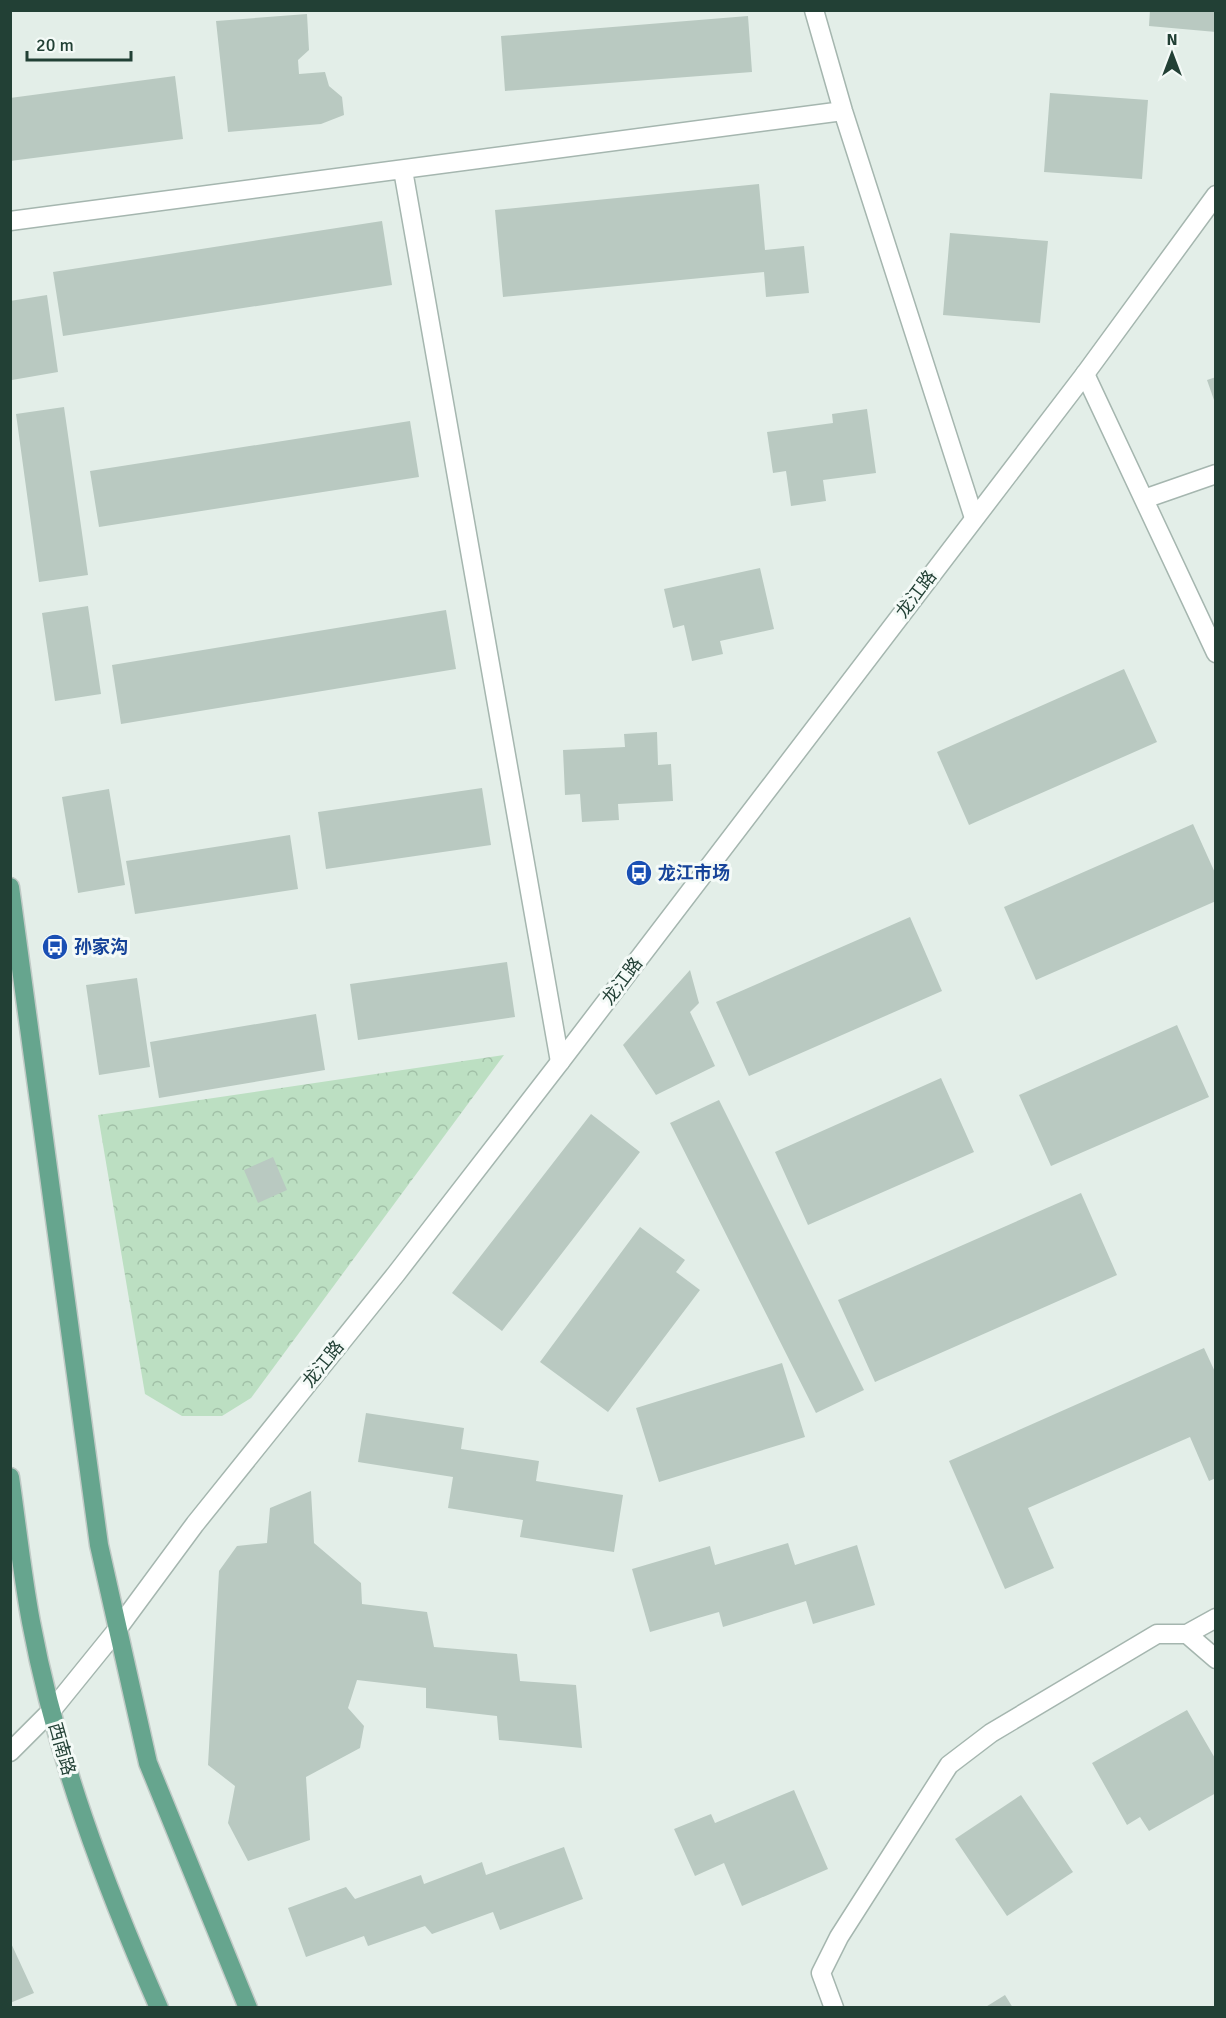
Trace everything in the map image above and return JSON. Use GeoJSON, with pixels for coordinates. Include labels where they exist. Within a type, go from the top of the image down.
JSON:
{"type":"FeatureCollection","features":[{"type":"Feature","properties":{"kind":"main road"},"geometry":{"type":"LineString","coordinates":[[10,887],[99,1545],[116,1631],[148,1763],[248,2007]]}},
{"type":"Feature","properties":{"kind":"main road","name":"西南路"},"geometry":{"type":"LineString","coordinates":[[10,1477],[31,1622],[52,1710],[84,1824],[159,2007]]}},
{"type":"Feature","properties":{"kind":"street"},"geometry":{"type":"LineString","coordinates":[[814,10],[843,111],[974,518]]}},
{"type":"Feature","properties":{"kind":"street"},"geometry":{"type":"LineString","coordinates":[[10,221],[843,111]]}},
{"type":"Feature","properties":{"kind":"street"},"geometry":{"type":"LineString","coordinates":[[403,170],[560,1062]]}},
{"type":"Feature","properties":{"kind":"street","name":"龙江路"},"geometry":{"type":"LineString","coordinates":[[10,1752],[52,1710],[116,1631],[195,1524],[396,1274],[1085,374],[1215,195]]}},
{"type":"Feature","properties":{"kind":"street"},"geometry":{"type":"LineString","coordinates":[[1085,374],[1215,652]]}},
{"type":"Feature","properties":{"kind":"street"},"geometry":{"type":"LineString","coordinates":[[1144,499],[1215,474]]}},
{"type":"Feature","properties":{"kind":"street"},"geometry":{"type":"LineString","coordinates":[[834,2007],[821,1973],[839,1937],[949,1765],[991,1733],[1157,1634],[1187,1634],[1215,1618]]}},
{"type":"Feature","properties":{"kind":"street"},"geometry":{"type":"LineString","coordinates":[[1187,1634],[1215,1659]]}},
{"type":"Feature","properties":{"kind":"green space"},"geometry":{"type":"Polygon","coordinates":[[[504,1055],[251,1398],[222,1416],[182,1416],[145,1394],[98,1115],[504,1055]]]}},
{"type":"Feature","properties":{"kind":"building"},"geometry":{"type":"Polygon","coordinates":[[[1150,10],[1216,10],[1216,32],[1149,26],[1150,10]]]}},
{"type":"Feature","properties":{"kind":"building"},"geometry":{"type":"Polygon","coordinates":[[[307,14],[309,50],[298,60],[299,74],[325,72],[329,86],[342,97],[344,115],[321,124],[228,132],[216,21],[307,14]]]}},
{"type":"Feature","properties":{"kind":"building"},"geometry":{"type":"Polygon","coordinates":[[[748,16],[752,72],[505,91],[501,36],[748,16]]]}},
{"type":"Feature","properties":{"kind":"building"},"geometry":{"type":"Polygon","coordinates":[[[175,76],[183,139],[10,161],[10,98],[175,76]]]}},
{"type":"Feature","properties":{"kind":"building"},"geometry":{"type":"Polygon","coordinates":[[[1050,93],[1148,100],[1142,179],[1044,172],[1050,93]]]}},
{"type":"Feature","properties":{"kind":"building"},"geometry":{"type":"Polygon","coordinates":[[[759,184],[765,250],[804,246],[809,293],[766,297],[764,272],[503,297],[495,210],[759,184]]]}},
{"type":"Feature","properties":{"kind":"building"},"geometry":{"type":"Polygon","coordinates":[[[382,221],[392,285],[63,336],[53,272],[382,221]]]}},
{"type":"Feature","properties":{"kind":"building"},"geometry":{"type":"Polygon","coordinates":[[[950,233],[1048,241],[1040,323],[943,315],[950,233]]]}},
{"type":"Feature","properties":{"kind":"building"},"geometry":{"type":"Polygon","coordinates":[[[47,295],[58,372],[12,380],[10,301],[47,295]]]}},
{"type":"Feature","properties":{"kind":"building"},"geometry":{"type":"Polygon","coordinates":[[[1216,377],[1216,403],[1215,403],[1207,380],[1216,377]]]}},
{"type":"Feature","properties":{"kind":"building"},"geometry":{"type":"Polygon","coordinates":[[[64,407],[88,575],[39,582],[16,414],[64,407]]]}},
{"type":"Feature","properties":{"kind":"building"},"geometry":{"type":"Polygon","coordinates":[[[867,409],[876,473],[823,480],[826,501],[791,506],[786,471],[773,473],[767,432],[833,423],[832,414],[867,409]]]}},
{"type":"Feature","properties":{"kind":"building"},"geometry":{"type":"Polygon","coordinates":[[[410,421],[419,477],[99,527],[90,471],[410,421]]]}},
{"type":"Feature","properties":{"kind":"building"},"geometry":{"type":"Polygon","coordinates":[[[760,568],[774,629],[720,641],[723,654],[692,661],[684,625],[673,628],[664,589],[760,568]]]}},
{"type":"Feature","properties":{"kind":"building"},"geometry":{"type":"Polygon","coordinates":[[[88,606],[101,694],[55,701],[42,613],[88,606]]]}},
{"type":"Feature","properties":{"kind":"building"},"geometry":{"type":"Polygon","coordinates":[[[446,610],[456,669],[121,724],[112,665],[446,610]]]}},
{"type":"Feature","properties":{"kind":"building"},"geometry":{"type":"Polygon","coordinates":[[[1124,669],[1157,742],[969,825],[937,752],[1124,669]]]}},
{"type":"Feature","properties":{"kind":"building"},"geometry":{"type":"Polygon","coordinates":[[[657,732],[658,765],[671,764],[673,801],[618,804],[619,820],[582,822],[580,794],[565,795],[563,750],[625,747],[624,734],[657,732]]]}},
{"type":"Feature","properties":{"kind":"building"},"geometry":{"type":"Polygon","coordinates":[[[482,788],[491,845],[326,869],[318,812],[482,788]]]}},
{"type":"Feature","properties":{"kind":"building"},"geometry":{"type":"Polygon","coordinates":[[[109,789],[125,885],[78,893],[62,797],[109,789]]]}},
{"type":"Feature","properties":{"kind":"building"},"geometry":{"type":"Polygon","coordinates":[[[1193,824],[1216,875],[1216,901],[1036,980],[1004,907],[1193,824]]]}},
{"type":"Feature","properties":{"kind":"building"},"geometry":{"type":"Polygon","coordinates":[[[290,835],[298,889],[135,914],[126,861],[290,835]]]}},
{"type":"Feature","properties":{"kind":"building"},"geometry":{"type":"Polygon","coordinates":[[[910,917],[942,991],[749,1076],[716,1002],[910,917]]]}},
{"type":"Feature","properties":{"kind":"building"},"geometry":{"type":"Polygon","coordinates":[[[507,962],[515,1017],[358,1040],[350,984],[507,962]]]}},
{"type":"Feature","properties":{"kind":"building"},"geometry":{"type":"Polygon","coordinates":[[[690,970],[699,1003],[690,1012],[715,1066],[656,1095],[623,1045],[690,970]]]}},
{"type":"Feature","properties":{"kind":"building"},"geometry":{"type":"Polygon","coordinates":[[[137,978],[150,1067],[99,1075],[86,985],[137,978]]]}},
{"type":"Feature","properties":{"kind":"building"},"geometry":{"type":"Polygon","coordinates":[[[316,1014],[325,1070],[159,1098],[150,1042],[316,1014]]]}},
{"type":"Feature","properties":{"kind":"building"},"geometry":{"type":"Polygon","coordinates":[[[1177,1025],[1209,1097],[1051,1166],[1019,1095],[1177,1025]]]}},
{"type":"Feature","properties":{"kind":"building"},"geometry":{"type":"Polygon","coordinates":[[[941,1078],[974,1152],[808,1225],[775,1152],[941,1078]]]}},
{"type":"Feature","properties":{"kind":"building"},"geometry":{"type":"Polygon","coordinates":[[[719,1100],[864,1390],[816,1413],[670,1123],[719,1100]]]}},
{"type":"Feature","properties":{"kind":"building"},"geometry":{"type":"Polygon","coordinates":[[[591,1114],[640,1152],[502,1331],[452,1293],[591,1114]]]}},
{"type":"Feature","properties":{"kind":"building"},"geometry":{"type":"Polygon","coordinates":[[[273,1157],[287,1190],[258,1203],[244,1170],[273,1157]]]}},
{"type":"Feature","properties":{"kind":"building"},"geometry":{"type":"Polygon","coordinates":[[[1081,1193],[1117,1275],[875,1382],[838,1300],[1081,1193]]]}},
{"type":"Feature","properties":{"kind":"building"},"geometry":{"type":"Polygon","coordinates":[[[640,1227],[685,1260],[676,1272],[700,1290],[608,1412],[540,1362],[640,1227]]]}},
{"type":"Feature","properties":{"kind":"building"},"geometry":{"type":"Polygon","coordinates":[[[1204,1348],[1216,1374],[1216,1478],[1209,1481],[1190,1437],[1028,1508],[1054,1568],[1005,1589],[949,1461],[1204,1348]]]}},
{"type":"Feature","properties":{"kind":"building"},"geometry":{"type":"Polygon","coordinates":[[[782,1363],[805,1437],[659,1482],[636,1408],[782,1363]]]}},
{"type":"Feature","properties":{"kind":"building"},"geometry":{"type":"Polygon","coordinates":[[[366,1413],[464,1428],[461,1449],[539,1461],[536,1481],[623,1495],[614,1552],[520,1537],[523,1520],[448,1508],[453,1477],[358,1462],[366,1413]]]}},
{"type":"Feature","properties":{"kind":"building"},"geometry":{"type":"Polygon","coordinates":[[[311,1491],[314,1543],[361,1583],[362,1604],[427,1612],[434,1647],[517,1654],[520,1681],[576,1685],[582,1748],[499,1740],[497,1716],[426,1708],[426,1688],[357,1680],[348,1708],[364,1726],[360,1748],[306,1777],[310,1840],[248,1861],[228,1823],[235,1786],[208,1765],[219,1571],[237,1546],[267,1543],[270,1508],[311,1491]]]}},
{"type":"Feature","properties":{"kind":"building"},"geometry":{"type":"Polygon","coordinates":[[[788,1543],[795,1565],[857,1545],[875,1605],[813,1624],[806,1601],[723,1627],[719,1612],[650,1632],[632,1569],[710,1546],[715,1565],[788,1543]]]}},
{"type":"Feature","properties":{"kind":"building"},"geometry":{"type":"Polygon","coordinates":[[[1187,1710],[1216,1760],[1216,1793],[1149,1831],[1140,1817],[1127,1825],[1092,1763],[1187,1710]]]}},
{"type":"Feature","properties":{"kind":"building"},"geometry":{"type":"Polygon","coordinates":[[[794,1790],[828,1869],[742,1906],[724,1863],[695,1876],[674,1829],[711,1814],[715,1823],[794,1790]]]}},
{"type":"Feature","properties":{"kind":"building"},"geometry":{"type":"Polygon","coordinates":[[[1021,1795],[1073,1872],[1007,1916],[955,1839],[1021,1795]]]}},
{"type":"Feature","properties":{"kind":"building"},"geometry":{"type":"Polygon","coordinates":[[[564,1847],[583,1899],[500,1930],[493,1912],[432,1934],[425,1926],[368,1946],[364,1936],[306,1957],[288,1908],[346,1887],[355,1899],[421,1875],[424,1884],[482,1862],[486,1875],[564,1847]]]}},
{"type":"Feature","properties":{"kind":"building"},"geometry":{"type":"Polygon","coordinates":[[[10,1941],[34,1993],[10,2003],[10,1941]]]}},
{"type":"Feature","properties":{"kind":"building"},"geometry":{"type":"Polygon","coordinates":[[[1005,1995],[1013,2008],[984,2008],[1005,1995]]]}},
{"type":"Feature","properties":{"kind":"place","name":"龙江市场"},"geometry":{"type":"Point","coordinates":[639,873]}},
{"type":"Feature","properties":{"kind":"place","name":"孙家沟"},"geometry":{"type":"Point","coordinates":[55,947]}}]}
